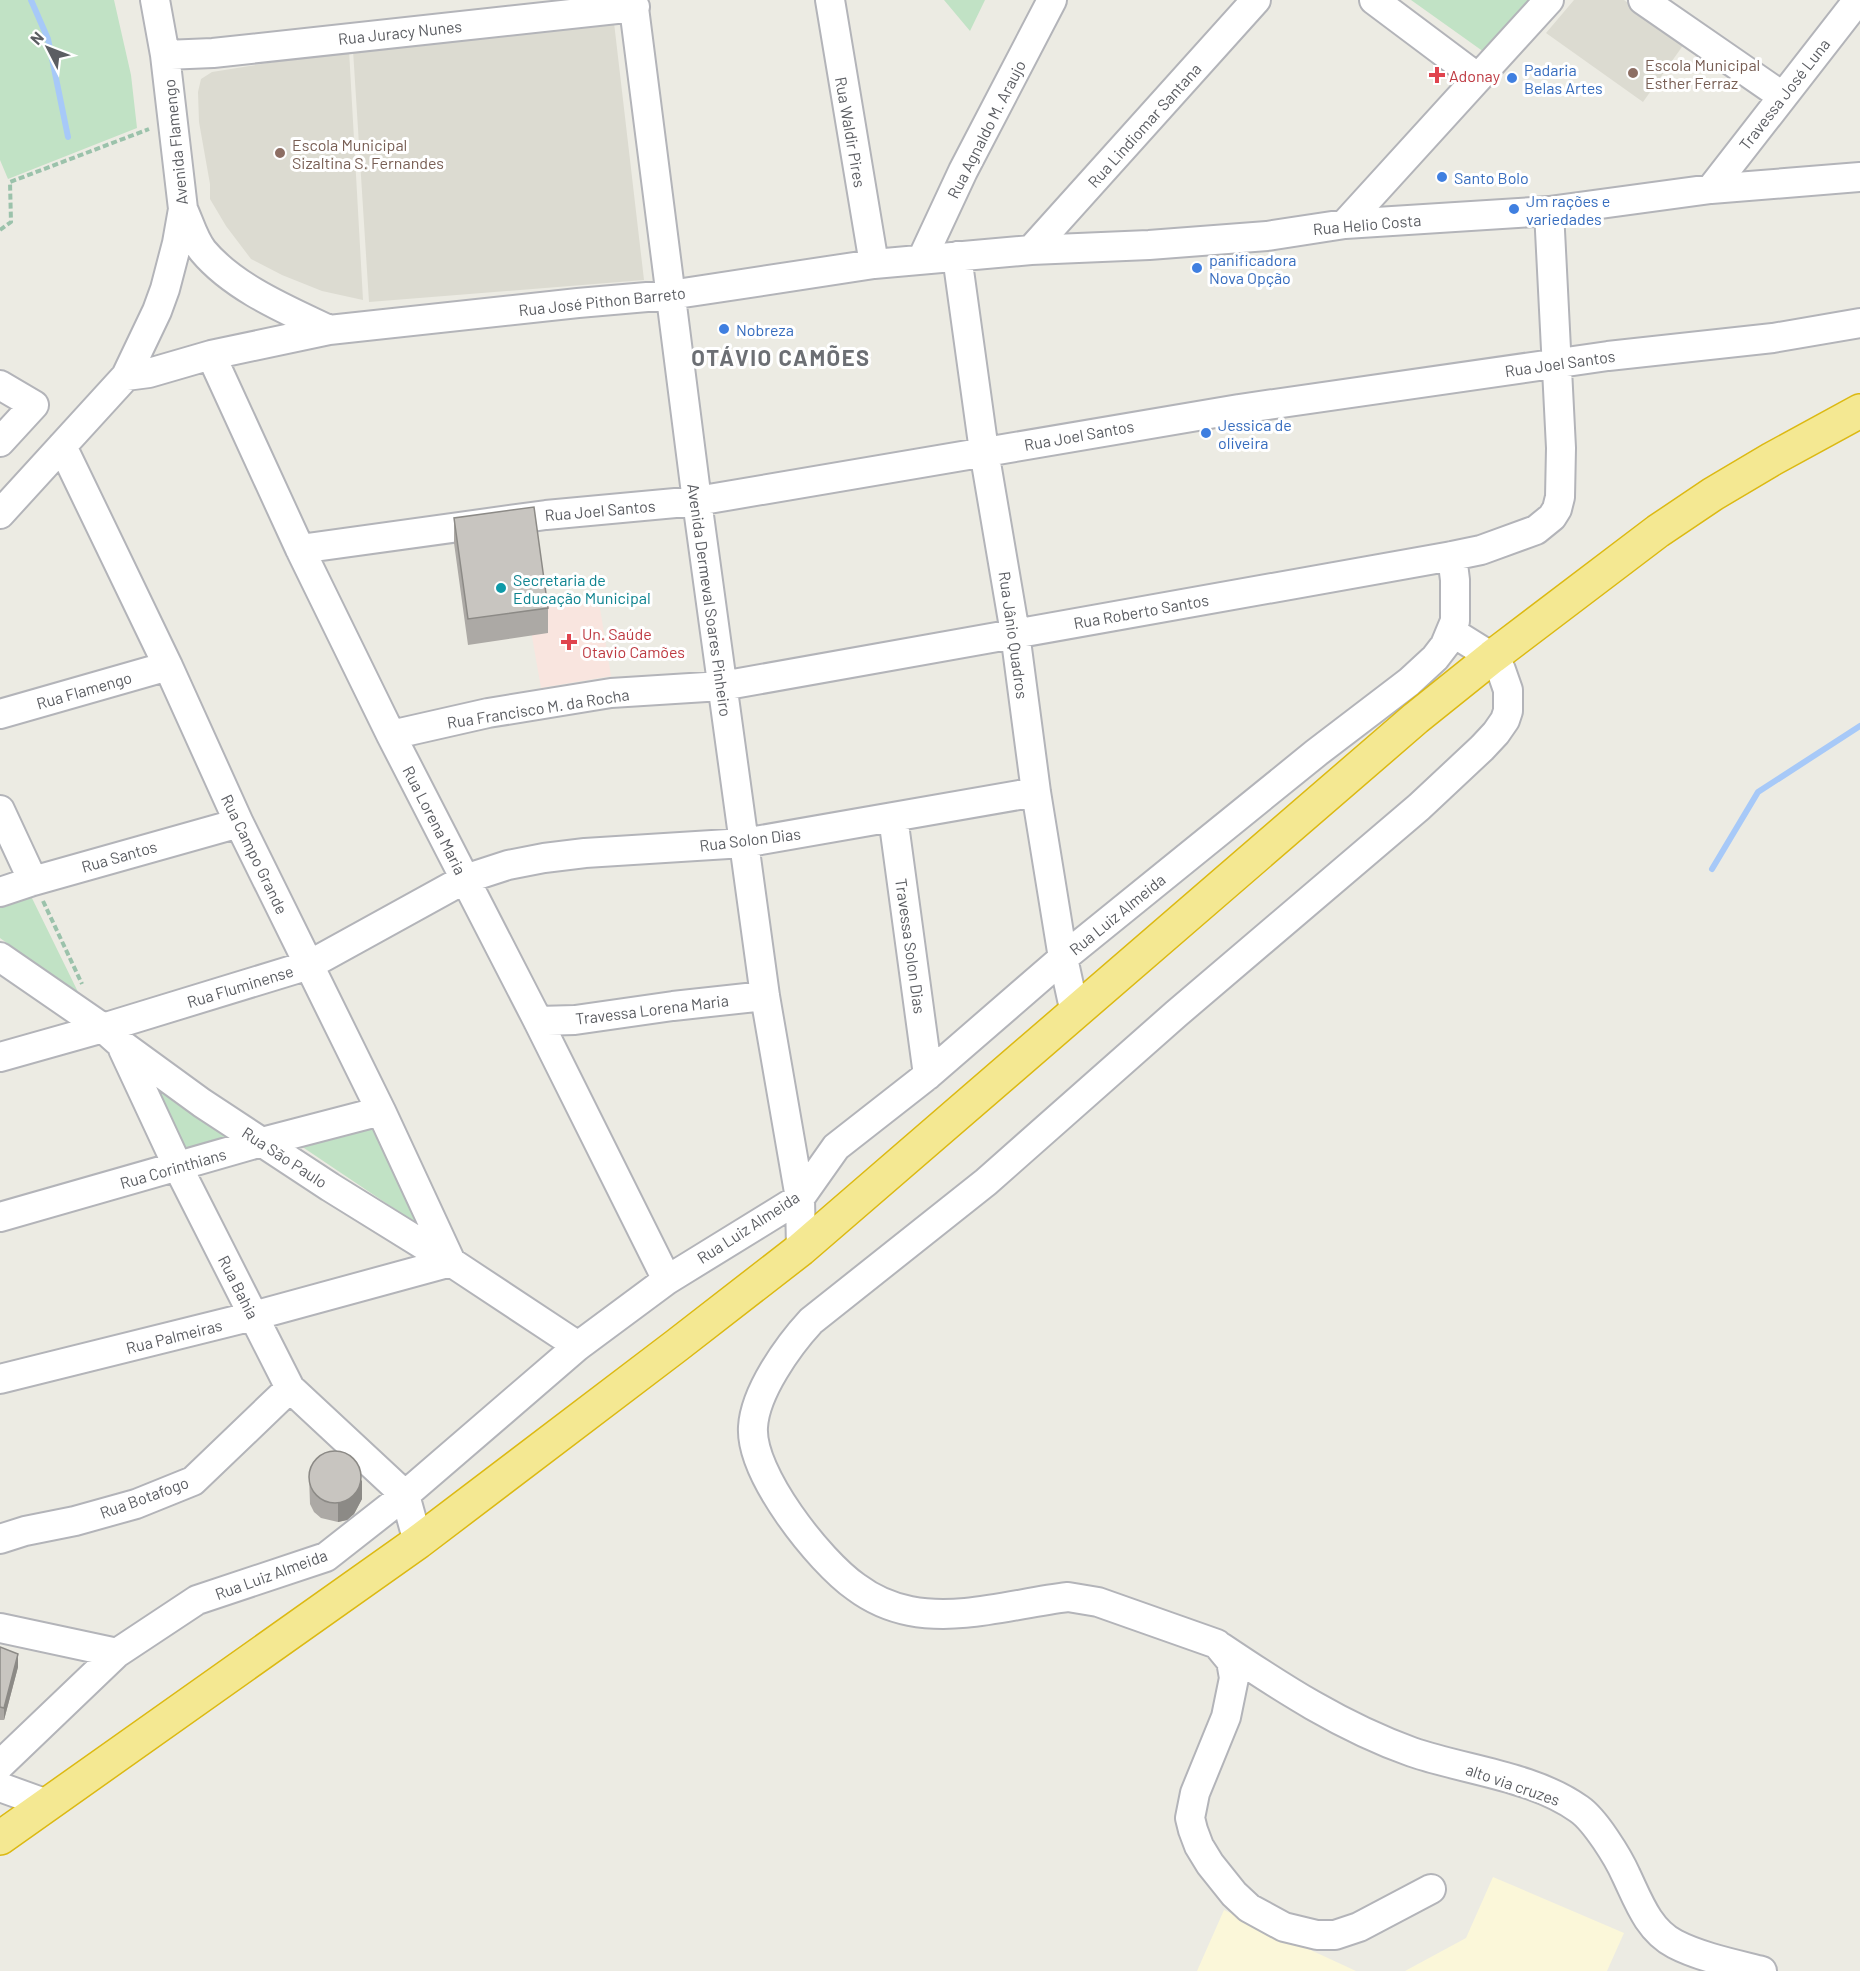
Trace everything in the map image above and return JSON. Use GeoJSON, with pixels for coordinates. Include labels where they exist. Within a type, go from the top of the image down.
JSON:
{"type":"FeatureCollection","features":[{"type":"Feature","properties":{"kind":"highway"},"geometry":{"type":"LineString","coordinates":[[0,1838],[418,1542],[801,1249],[1416,718],[1492,657],[1649,538],[1713,494],[1860,411]]}},
{"type":"Feature","properties":{"kind":"street","name":"Avenida Flamengo"},"geometry":{"type":"LineString","coordinates":[[0,514],[126,375],[157,311],[165,289],[183,209],[165,55],[155,0]]}},
{"type":"Feature","properties":{"kind":"street","name":"Rua Waldir Pires"},"geometry":{"type":"LineString","coordinates":[[830,0],[874,264]]}},
{"type":"Feature","properties":{"kind":"street","name":"Rua Agnaldo M. Araujo"},"geometry":{"type":"LineString","coordinates":[[922,259],[963,171],[1052,0]]}},
{"type":"Feature","properties":{"kind":"street","name":"Rua Lindiomar Santana"},"geometry":{"type":"LineString","coordinates":[[1031,250],[1256,0]]}},
{"type":"Feature","properties":{"kind":"street"},"geometry":{"type":"LineString","coordinates":[[1374,0],[1478,78]]}},
{"type":"Feature","properties":{"kind":"street"},"geometry":{"type":"LineString","coordinates":[[1345,224],[1549,0]]}},
{"type":"Feature","properties":{"kind":"street"},"geometry":{"type":"LineString","coordinates":[[1643,0],[1782,96]]}},
{"type":"Feature","properties":{"kind":"street","name":"Travessa José Luna"},"geometry":{"type":"LineString","coordinates":[[1711,189],[1858,0]]}},
{"type":"Feature","properties":{"kind":"street","name":"Rua Juracy Nunes"},"geometry":{"type":"LineString","coordinates":[[165,55],[213,53],[634,3]]}},
{"type":"Feature","properties":{"kind":"street","name":"Avenida Dermeval Soares Pinheiro"},"geometry":{"type":"LineString","coordinates":[[634,3],[697,501],[765,996],[800,1198],[801,1249]]}},
{"type":"Feature","properties":{"kind":"street","name":"Rua Helio Costa"},"geometry":{"type":"LineString","coordinates":[[874,264],[1031,250],[1267,236],[1345,224],[1549,212],[1711,189],[1860,177]]}},
{"type":"Feature","properties":{"kind":"street"},"geometry":{"type":"LineString","coordinates":[[183,209],[202,250],[225,271],[274,304],[329,330]]}},
{"type":"Feature","properties":{"kind":"street"},"geometry":{"type":"LineString","coordinates":[[1549,212],[1558,363]]}},
{"type":"Feature","properties":{"kind":"street","name":"Rua Jânio Quadros"},"geometry":{"type":"LineString","coordinates":[[957,256],[984,451],[1015,633],[1036,792],[1063,958],[1075,1013]]}},
{"type":"Feature","properties":{"kind":"street","name":"Rua José Pithon Barreto"},"geometry":{"type":"LineString","coordinates":[[126,375],[149,373],[211,356],[329,330],[670,295],[874,264]]}},
{"type":"Feature","properties":{"kind":"street","name":"Rua Joel Santos"},"geometry":{"type":"LineString","coordinates":[[300,549],[546,515],[697,501],[1228,410],[1608,356],[1773,338],[1860,323]]}},
{"type":"Feature","properties":{"kind":"street","name":"Rua Lorena Maria"},"geometry":{"type":"LineString","coordinates":[[211,356],[300,549],[391,735],[538,1021],[666,1280]]}},
{"type":"Feature","properties":{"kind":"street","name":"Rua Roberto Santos"},"geometry":{"type":"LineString","coordinates":[[723,687],[1452,556],[1481,550],[1522,536],[1536,530],[1552,517],[1560,497],[1558,363]]}},
{"type":"Feature","properties":{"kind":"street"},"geometry":{"type":"LineString","coordinates":[[0,385],[34,405],[0,442]]}},
{"type":"Feature","properties":{"kind":"street","name":"Rua Campo Grande"},"geometry":{"type":"LineString","coordinates":[[62,446],[451,1262]]}},
{"type":"Feature","properties":{"kind":"street","name":"Rua Luiz Almeida"},"geometry":{"type":"LineString","coordinates":[[0,1765],[117,1653],[197,1600],[326,1557],[405,1495],[578,1346],[666,1280],[800,1198],[836,1147],[928,1075],[1063,958],[1435,658],[1452,632],[1456,609],[1452,556]]}},
{"type":"Feature","properties":{"kind":"street"},"geometry":{"type":"LineString","coordinates":[[1452,632],[1492,657]]}},
{"type":"Feature","properties":{"kind":"street","name":"alto via cruzes"},"geometry":{"type":"LineString","coordinates":[[1492,657],[1501,670],[1508,690],[1508,711],[1496,733],[1482,748],[1419,807],[1176,1014],[986,1182],[811,1321],[792,1342],[778,1363],[757,1410],[753,1425],[753,1442],[758,1458],[783,1506],[837,1571],[874,1599],[908,1610],[951,1613],[1002,1608],[1068,1597],[1078,1598],[1098,1602],[1217,1644],[1293,1695],[1368,1734],[1413,1752],[1529,1785],[1580,1809],[1596,1827],[1625,1873],[1640,1908],[1650,1922],[1673,1944],[1762,1971]]}},
{"type":"Feature","properties":{"kind":"street","name":"Rua Flamengo"},"geometry":{"type":"LineString","coordinates":[[0,714],[168,666]]}},
{"type":"Feature","properties":{"kind":"street","name":"Rua Francisco M. da Rocha"},"geometry":{"type":"LineString","coordinates":[[391,735],[488,713],[611,693],[723,687]]}},
{"type":"Feature","properties":{"kind":"street","name":"Rua Solon Dias"},"geometry":{"type":"LineString","coordinates":[[465,879],[508,865],[554,856],[744,843],[1036,792]]}},
{"type":"Feature","properties":{"kind":"street"},"geometry":{"type":"LineString","coordinates":[[0,810],[33,880]]}},
{"type":"Feature","properties":{"kind":"street","name":"Travessa Solon Dias"},"geometry":{"type":"LineString","coordinates":[[893,817],[928,1075]]}},
{"type":"Feature","properties":{"kind":"street","name":"Rua Santos"},"geometry":{"type":"LineString","coordinates":[[0,892],[33,880],[240,823]]}},
{"type":"Feature","properties":{"kind":"street","name":"Rua Fluminense"},"geometry":{"type":"LineString","coordinates":[[0,1057],[112,1036],[309,965],[465,879]]}},
{"type":"Feature","properties":{"kind":"street","name":"Rua São Paulo"},"geometry":{"type":"LineString","coordinates":[[0,957],[193,1096],[578,1346]]}},
{"type":"Feature","properties":{"kind":"street","name":"Travessa Lorena Maria"},"geometry":{"type":"LineString","coordinates":[[538,1021],[575,1020],[703,1002],[765,996]]}},
{"type":"Feature","properties":{"kind":"street","name":"Rua Bahia"},"geometry":{"type":"LineString","coordinates":[[112,1036],[290,1388],[405,1495]]}},
{"type":"Feature","properties":{"kind":"street","name":"Rua Corinthians"},"geometry":{"type":"LineString","coordinates":[[0,1217],[262,1142],[381,1111]]}},
{"type":"Feature","properties":{"kind":"street","name":"Rua Palmeiras"},"geometry":{"type":"LineString","coordinates":[[0,1379],[253,1316],[451,1262]]}},
{"type":"Feature","properties":{"kind":"street","name":"Rua Botafogo"},"geometry":{"type":"LineString","coordinates":[[0,1539],[136,1504],[193,1481],[290,1388]]}},
{"type":"Feature","properties":{"kind":"street"},"geometry":{"type":"LineString","coordinates":[[405,1495],[418,1542]]}},
{"type":"Feature","properties":{"kind":"street"},"geometry":{"type":"LineString","coordinates":[[0,1628],[117,1653]]}},
{"type":"Feature","properties":{"kind":"street"},"geometry":{"type":"LineString","coordinates":[[1217,1644],[1231,1661],[1234,1678],[1226,1717],[1195,1793],[1190,1818],[1199,1846],[1222,1881],[1249,1908],[1268,1919],[1284,1927],[1317,1935],[1335,1935],[1359,1927],[1431,1889]]}},
{"type":"Feature","properties":{"kind":"street"},"geometry":{"type":"LineString","coordinates":[[0,1787],[48,1804]]}},
{"type":"Feature","properties":{"kind":"path"},"geometry":{"type":"LineString","coordinates":[[0,230],[11,222],[10,182],[172,120]]}},
{"type":"Feature","properties":{"kind":"path"},"geometry":{"type":"LineString","coordinates":[[33,880],[83,986]]}},
{"type":"Feature","properties":{"kind":"shaded area","name":"Escola Municipal Esther Ferraz"},"geometry":{"type":"Polygon","coordinates":[[[1574,0],[1624,0],[1684,44],[1643,102],[1546,33],[1574,0]]]}},
{"type":"Feature","properties":{"kind":"shaded area"},"geometry":{"type":"Polygon","coordinates":[[[613,14],[644,280],[369,302],[353,50],[613,14]]]}},
{"type":"Feature","properties":{"kind":"shaded area","name":"Escola Municipal Sizaltina S. Fernandes"},"geometry":{"type":"Polygon","coordinates":[[[349,50],[363,300],[322,291],[282,275],[251,259],[226,226],[210,199],[210,184],[199,122],[198,92],[201,79],[212,72],[349,50]]]}},
{"type":"Feature","properties":{"kind":"shaded area","name":"Un. Saúde Otavio Camões"},"geometry":{"type":"Polygon","coordinates":[[[598,596],[611,676],[541,688],[527,608],[598,596]]]}},
{"type":"Feature","properties":{"kind":"shaded area"},"geometry":{"type":"Polygon","coordinates":[[[1493,1877],[1624,1933],[1607,1971],[1405,1971],[1466,1938],[1493,1877]]]}},
{"type":"Feature","properties":{"kind":"shaded area"},"geometry":{"type":"Polygon","coordinates":[[[1224,1910],[1356,1971],[1197,1971],[1224,1910]]]}},
{"type":"Feature","properties":{"kind":"green space"},"geometry":{"type":"Polygon","coordinates":[[[0,0],[114,0],[131,75],[137,128],[8,179],[0,160],[0,0]]]}},
{"type":"Feature","properties":{"kind":"green space"},"geometry":{"type":"Polygon","coordinates":[[[944,0],[985,0],[970,31],[944,0]]]}},
{"type":"Feature","properties":{"kind":"green space"},"geometry":{"type":"Polygon","coordinates":[[[1411,0],[1551,0],[1498,62],[1411,0]]]}},
{"type":"Feature","properties":{"kind":"green space"},"geometry":{"type":"Polygon","coordinates":[[[28,890],[80,996],[0,938],[0,902],[28,890]]]}},
{"type":"Feature","properties":{"kind":"green space"},"geometry":{"type":"Polygon","coordinates":[[[140,1068],[240,1138],[180,1159],[140,1068]]]}},
{"type":"Feature","properties":{"kind":"green space"},"geometry":{"type":"Polygon","coordinates":[[[371,1123],[417,1224],[301,1146],[371,1123]]]}},
{"type":"Feature","properties":{"kind":"building","name":"Secretaria de Educação Municipal"},"geometry":{"type":"Polygon","coordinates":[[[534,507],[548,608],[468,619],[454,518],[534,507]]]}},
{"type":"Feature","properties":{"kind":"building"},"geometry":{"type":"Polygon","coordinates":[[[335,1451],[349,1455],[357,1463],[361,1477],[357,1491],[349,1499],[335,1503],[321,1499],[313,1491],[309,1477],[313,1463],[321,1455],[335,1451]]]}},
{"type":"Feature","properties":{"kind":"building"},"geometry":{"type":"Polygon","coordinates":[[[0,1647],[18,1654],[4,1708],[0,1707],[0,1647]]]}},
{"type":"Feature","properties":{"kind":"waterway"},"geometry":{"type":"LineString","coordinates":[[31,0],[48,39],[68,137]]}},
{"type":"Feature","properties":{"kind":"waterway"},"geometry":{"type":"LineString","coordinates":[[1712,869],[1758,792],[1860,726]]}},
{"type":"Feature","properties":{"kind":"place","name":"Escola Municipal Esther Ferraz"},"geometry":{"type":"Point","coordinates":[1633,73]}},
{"type":"Feature","properties":{"kind":"place","name":"Adonay"},"geometry":{"type":"Point","coordinates":[1437,75]}},
{"type":"Feature","properties":{"kind":"place","name":"Padaria Belas Artes"},"geometry":{"type":"Point","coordinates":[1512,78]}},
{"type":"Feature","properties":{"kind":"place","name":"Escola Municipal Sizaltina S. Fernandes"},"geometry":{"type":"Point","coordinates":[280,153]}},
{"type":"Feature","properties":{"kind":"place","name":"Santo Bolo"},"geometry":{"type":"Point","coordinates":[1442,177]}},
{"type":"Feature","properties":{"kind":"place","name":"Jm rações e variedades"},"geometry":{"type":"Point","coordinates":[1514,209]}},
{"type":"Feature","properties":{"kind":"place","name":"panificadora Nova Opção"},"geometry":{"type":"Point","coordinates":[1197,268]}},
{"type":"Feature","properties":{"kind":"place","name":"Nobreza"},"geometry":{"type":"Point","coordinates":[724,329]}},
{"type":"Feature","properties":{"kind":"place","name":"Jessica de oliveira"},"geometry":{"type":"Point","coordinates":[1206,433]}},
{"type":"Feature","properties":{"kind":"place","name":"Secretaria de Educação Municipal"},"geometry":{"type":"Point","coordinates":[501,588]}},
{"type":"Feature","properties":{"kind":"place","name":"Un. Saúde Otavio Camões"},"geometry":{"type":"Point","coordinates":[569,642]}},
{"type":"Feature","properties":{"kind":"district","name":"OTÁVIO CAMÕES"},"geometry":{"type":"Point","coordinates":[781,357]}}]}
